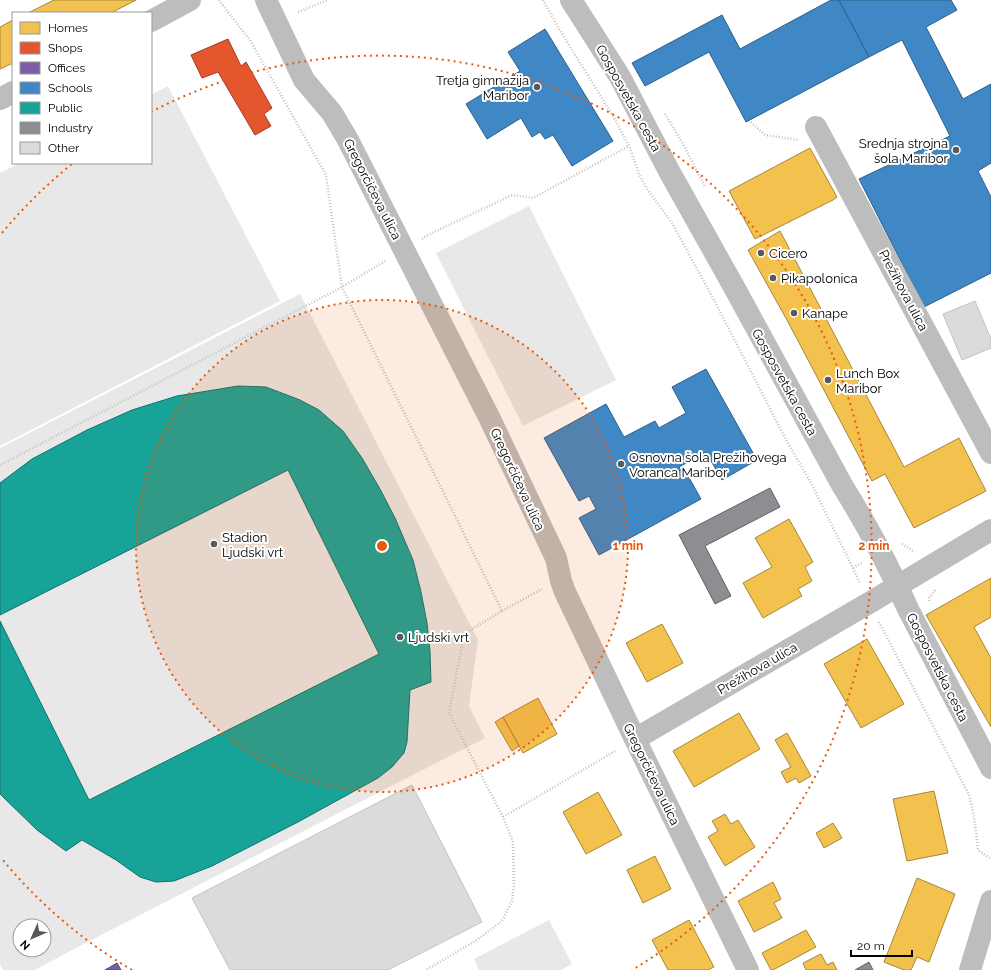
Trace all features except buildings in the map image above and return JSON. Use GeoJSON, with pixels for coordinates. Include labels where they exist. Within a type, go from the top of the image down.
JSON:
{"type":"FeatureCollection","features":[{"type":"Feature","properties":{"kind":"street"},"geometry":{"type":"LineString","coordinates":[[152,19],[190,0]]}},
{"type":"Feature","properties":{"kind":"street","name":"Gregorčičeva ulica"},"geometry":{"type":"LineString","coordinates":[[266,0],[304,80],[332,113],[344,133],[489,417],[556,558],[565,592],[748,970]]}},
{"type":"Feature","properties":{"kind":"street","name":"Gosposvetska cesta"},"geometry":{"type":"LineString","coordinates":[[570,0],[620,77],[669,171],[840,481],[862,518],[991,768]]}},
{"type":"Feature","properties":{"kind":"street"},"geometry":{"type":"LineString","coordinates":[[0,99],[12,93]]}},
{"type":"Feature","properties":{"kind":"street","name":"Prežihova ulica"},"geometry":{"type":"LineString","coordinates":[[821,136],[991,453]]}},
{"type":"Feature","properties":{"kind":"street","name":"Prežihova ulica"},"geometry":{"type":"LineString","coordinates":[[635,739],[991,530]]}},
{"type":"Feature","properties":{"kind":"street"},"geometry":{"type":"LineString","coordinates":[[970,970],[991,901]]}},
{"type":"Feature","properties":{"kind":"path"},"geometry":{"type":"LineString","coordinates":[[220,0],[250,40],[326,175],[342,287],[502,611]]}},
{"type":"Feature","properties":{"kind":"path"},"geometry":{"type":"LineString","coordinates":[[298,12],[328,0]]}},
{"type":"Feature","properties":{"kind":"path"},"geometry":{"type":"LineString","coordinates":[[542,0],[613,116],[629,146],[639,174],[647,189],[672,223],[714,300],[784,436],[811,483],[869,603],[968,795],[972,805],[978,850],[991,859]]}},
{"type":"Feature","properties":{"kind":"path"},"geometry":{"type":"LineString","coordinates":[[751,122],[766,135],[821,136]]}},
{"type":"Feature","properties":{"kind":"path"},"geometry":{"type":"LineString","coordinates":[[0,465],[342,287],[405,251],[428,235],[512,194],[533,198],[629,146]]}},
{"type":"Feature","properties":{"kind":"path"},"geometry":{"type":"LineString","coordinates":[[428,970],[477,940],[502,921],[512,901],[514,885],[513,842],[503,817],[449,713],[464,634],[544,588],[561,581]]}},
{"type":"Feature","properties":{"kind":"path"},"geometry":{"type":"LineString","coordinates":[[503,817],[635,739]]}},
{"type":"Feature","properties":{"kind":"shaded area"},"geometry":{"type":"Polygon","coordinates":[[[168,86],[280,301],[0,446],[0,173],[18,164],[152,164],[152,94],[168,86]]]}},
{"type":"Feature","properties":{"kind":"shaded area"},"geometry":{"type":"Polygon","coordinates":[[[529,206],[616,380],[523,426],[436,253],[529,206]]]}},
{"type":"Feature","properties":{"kind":"shaded area","name":"Stadion Ljudski vrt"},"geometry":{"type":"Polygon","coordinates":[[[300,294],[478,640],[469,706],[485,738],[35,970],[3,970],[0,964],[0,448],[300,294]]]}},
{"type":"Feature","properties":{"kind":"shaded area"},"geometry":{"type":"Polygon","coordinates":[[[549,920],[572,964],[561,970],[479,970],[474,959],[549,920]]]}},
{"type":"Feature","properties":{"kind":"place","name":"Tretja gimnazija Maribor"},"geometry":{"type":"Point","coordinates":[537,87]}},
{"type":"Feature","properties":{"kind":"place","name":"Srednja strojna šola Maribor"},"geometry":{"type":"Point","coordinates":[956,150]}},
{"type":"Feature","properties":{"kind":"place","name":"Cicero"},"geometry":{"type":"Point","coordinates":[761,253]}},
{"type":"Feature","properties":{"kind":"place","name":"Pikapolonica"},"geometry":{"type":"Point","coordinates":[773,278]}},
{"type":"Feature","properties":{"kind":"place","name":"Kanape"},"geometry":{"type":"Point","coordinates":[794,313]}},
{"type":"Feature","properties":{"kind":"place","name":"Lunch Box Maribor"},"geometry":{"type":"Point","coordinates":[828,380]}},
{"type":"Feature","properties":{"kind":"place","name":"Osnovna šola Prežihovega Voranca Maribor"},"geometry":{"type":"Point","coordinates":[621,464]}},
{"type":"Feature","properties":{"kind":"place","name":"Stadion Ljudski vrt"},"geometry":{"type":"Point","coordinates":[214,544]}},
{"type":"Feature","properties":{"kind":"place","name":"Ljudski vrt"},"geometry":{"type":"Point","coordinates":[400,637]}}]}
